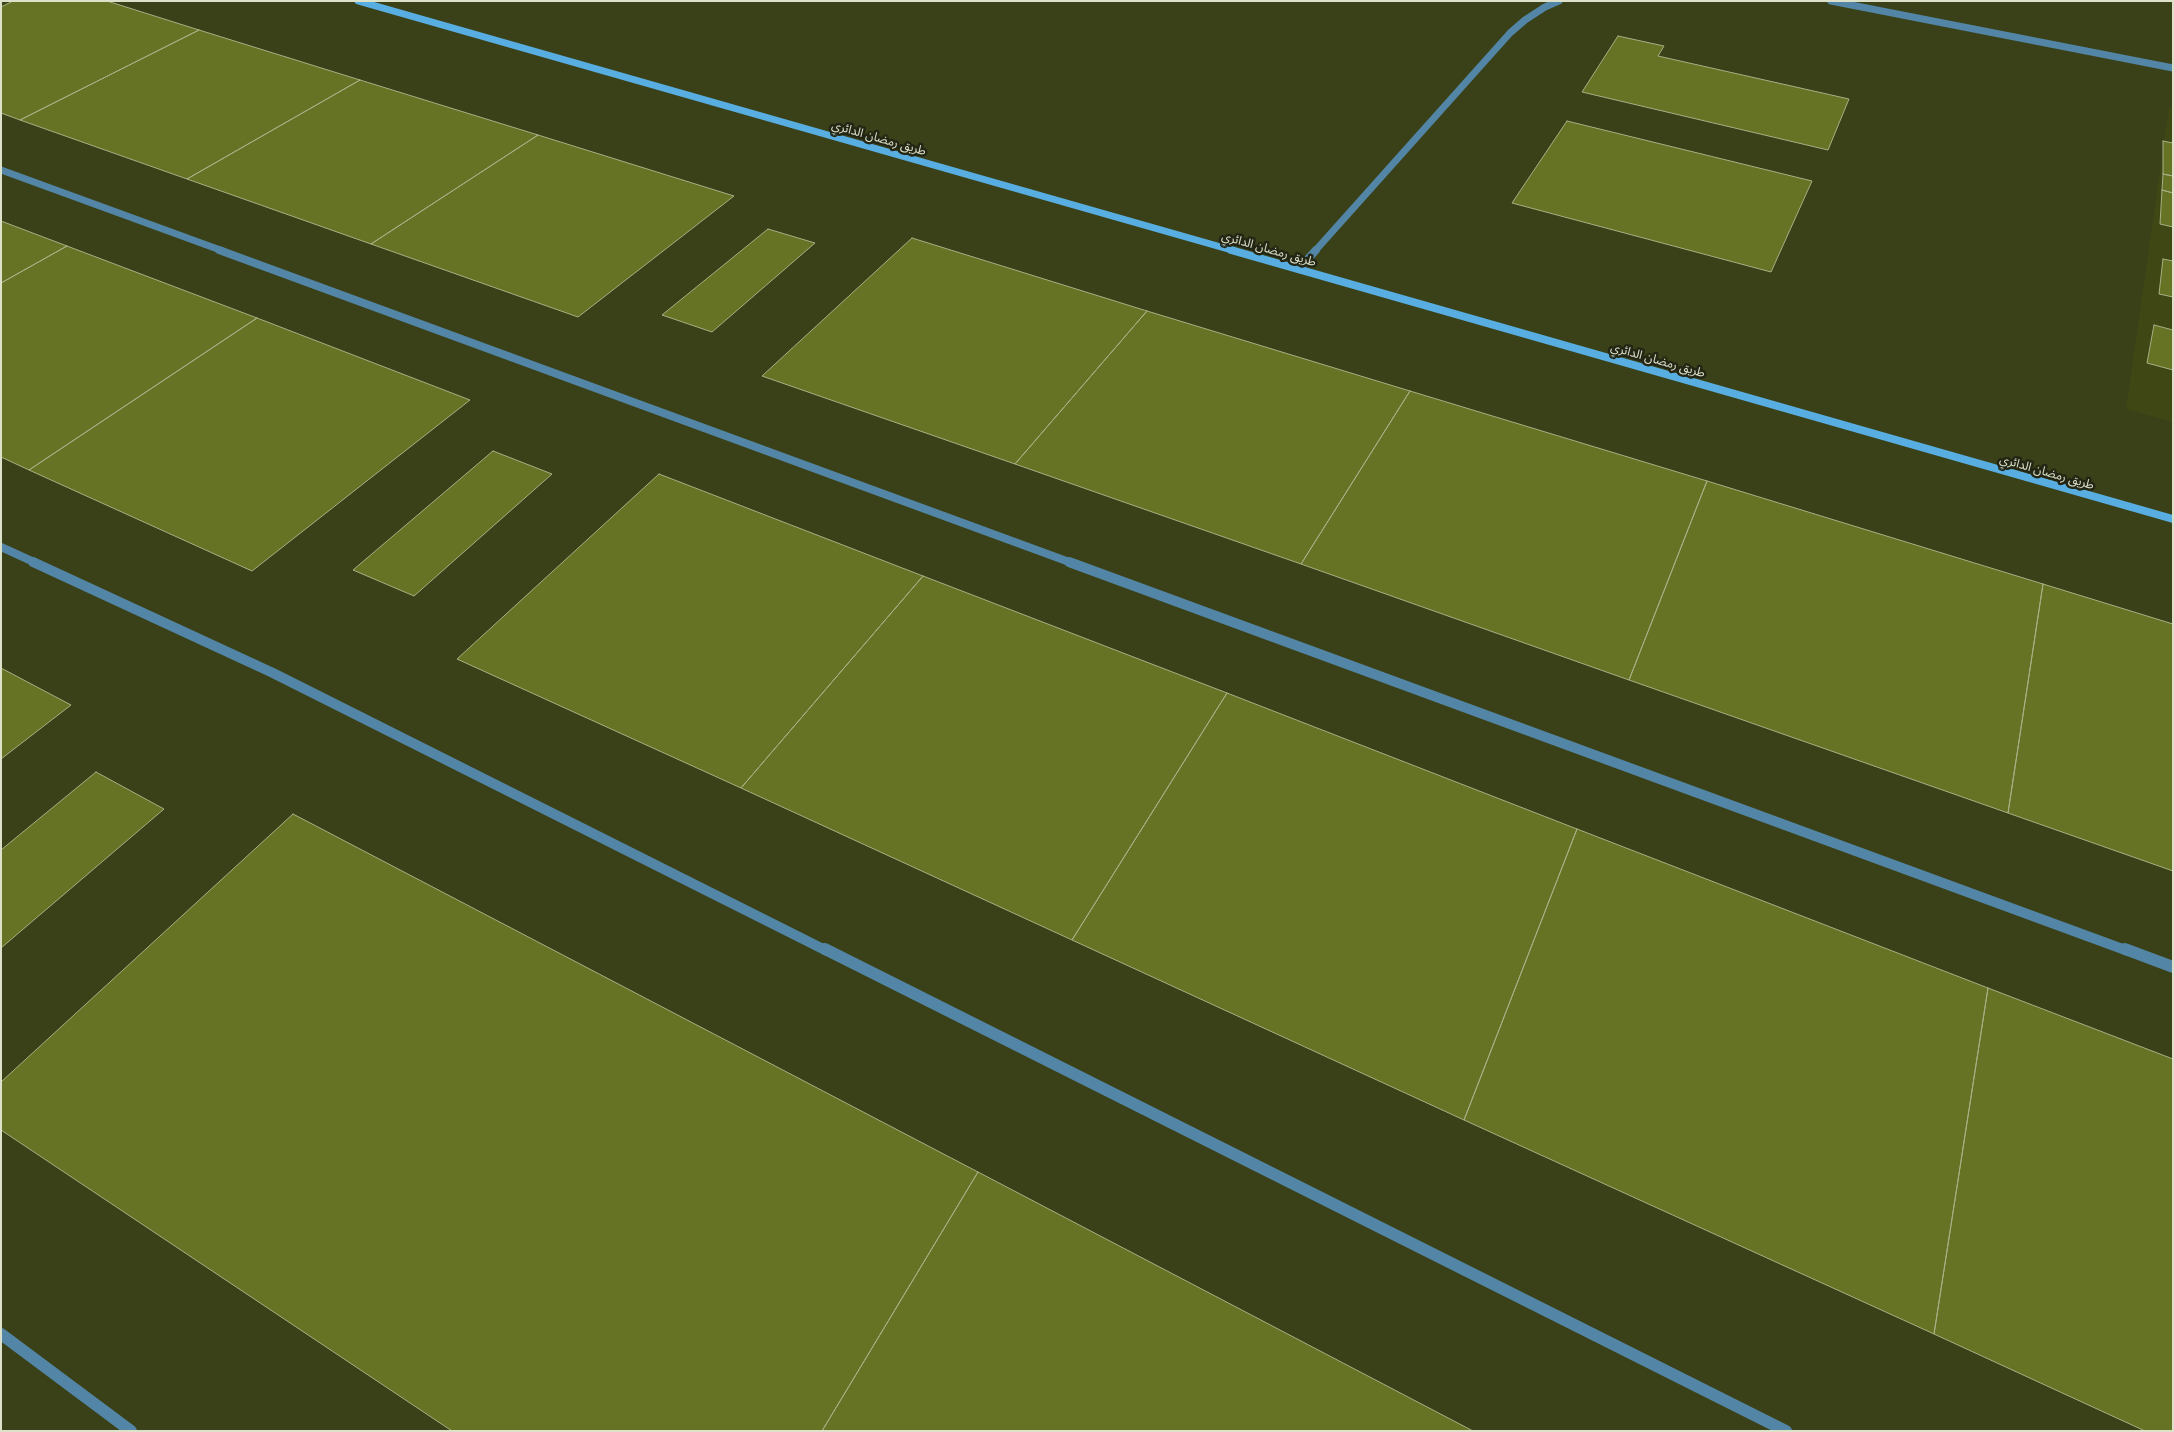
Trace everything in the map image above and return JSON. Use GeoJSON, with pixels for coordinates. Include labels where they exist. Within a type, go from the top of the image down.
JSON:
{"type":"FeatureCollection","features":[{"type":"Feature","properties":{"kind":"street","name":"طريق رمضان الدائري"},"geometry":{"type":"LineString","coordinates":[[358,1],[2173,520]]}},
{"type":"Feature","properties":{"kind":"street"},"geometry":{"type":"LineString","coordinates":[[1299,269],[1510,33],[1525,20],[1545,7],[1559,1]]}},
{"type":"Feature","properties":{"kind":"street"},"geometry":{"type":"LineString","coordinates":[[1831,1],[2173,68]]}},
{"type":"Feature","properties":{"kind":"street"},"geometry":{"type":"LineString","coordinates":[[1,170],[2173,967]]}},
{"type":"Feature","properties":{"kind":"street"},"geometry":{"type":"LineString","coordinates":[[1,547],[273,673],[1786,1431]]}},
{"type":"Feature","properties":{"kind":"street"},"geometry":{"type":"LineString","coordinates":[[1,1334],[131,1431]]}},
{"type":"Feature","properties":{"kind":"shaded area"},"geometry":{"type":"Polygon","coordinates":[[[2169,108],[2173,108],[2173,422],[2126,409],[2169,108]]]}},
{"type":"Feature","properties":{"kind":"building"},"geometry":{"type":"Polygon","coordinates":[[[13,1],[107,1],[199,30],[20,120],[1,113],[1,7],[13,1]]]}},
{"type":"Feature","properties":{"kind":"building"},"geometry":{"type":"Polygon","coordinates":[[[199,30],[360,80],[187,179],[20,120],[199,30]]]}},
{"type":"Feature","properties":{"kind":"building"},"geometry":{"type":"Polygon","coordinates":[[[1618,36],[1664,46],[1658,56],[1849,99],[1828,150],[1582,92],[1618,36]]]}},
{"type":"Feature","properties":{"kind":"building"},"geometry":{"type":"Polygon","coordinates":[[[360,80],[538,135],[371,244],[187,179],[360,80]]]}},
{"type":"Feature","properties":{"kind":"building"},"geometry":{"type":"Polygon","coordinates":[[[1567,121],[1812,181],[1771,272],[1512,203],[1567,121]]]}},
{"type":"Feature","properties":{"kind":"building"},"geometry":{"type":"Polygon","coordinates":[[[538,135],[734,196],[578,317],[371,244],[538,135]]]}},
{"type":"Feature","properties":{"kind":"building"},"geometry":{"type":"Polygon","coordinates":[[[2163,141],[2173,143],[2173,176],[2163,174],[2163,141]]]}},
{"type":"Feature","properties":{"kind":"building"},"geometry":{"type":"Polygon","coordinates":[[[2163,174],[2173,176],[2173,193],[2162,190],[2163,174]]]}},
{"type":"Feature","properties":{"kind":"building"},"geometry":{"type":"Polygon","coordinates":[[[2162,190],[2173,193],[2173,227],[2160,224],[2162,190]]]}},
{"type":"Feature","properties":{"kind":"building"},"geometry":{"type":"Polygon","coordinates":[[[1,221],[67,246],[1,283],[1,221]]]}},
{"type":"Feature","properties":{"kind":"building"},"geometry":{"type":"Polygon","coordinates":[[[768,229],[815,243],[712,332],[662,315],[768,229]]]}},
{"type":"Feature","properties":{"kind":"building"},"geometry":{"type":"Polygon","coordinates":[[[912,238],[1147,311],[1015,464],[762,376],[912,238]]]}},
{"type":"Feature","properties":{"kind":"building"},"geometry":{"type":"Polygon","coordinates":[[[67,246],[257,318],[29,470],[1,457],[1,283],[67,246]]]}},
{"type":"Feature","properties":{"kind":"building"},"geometry":{"type":"Polygon","coordinates":[[[2163,259],[2173,261],[2173,297],[2159,294],[2163,259]]]}},
{"type":"Feature","properties":{"kind":"building"},"geometry":{"type":"Polygon","coordinates":[[[1147,311],[1410,391],[1301,564],[1015,464],[1147,311]]]}},
{"type":"Feature","properties":{"kind":"building"},"geometry":{"type":"Polygon","coordinates":[[[257,318],[470,400],[252,571],[29,470],[257,318]]]}},
{"type":"Feature","properties":{"kind":"building"},"geometry":{"type":"Polygon","coordinates":[[[2154,325],[2173,330],[2173,370],[2147,363],[2154,325]]]}},
{"type":"Feature","properties":{"kind":"building"},"geometry":{"type":"Polygon","coordinates":[[[1410,391],[1707,481],[1629,680],[1301,564],[1410,391]]]}},
{"type":"Feature","properties":{"kind":"building"},"geometry":{"type":"Polygon","coordinates":[[[493,451],[552,474],[414,596],[353,570],[493,451]]]}},
{"type":"Feature","properties":{"kind":"building"},"geometry":{"type":"Polygon","coordinates":[[[659,474],[923,576],[741,788],[457,659],[659,474]]]}},
{"type":"Feature","properties":{"kind":"building"},"geometry":{"type":"Polygon","coordinates":[[[1707,481],[2043,584],[2008,813],[1629,680],[1707,481]]]}},
{"type":"Feature","properties":{"kind":"building"},"geometry":{"type":"Polygon","coordinates":[[[923,576],[1227,693],[1072,940],[741,788],[923,576]]]}},
{"type":"Feature","properties":{"kind":"building"},"geometry":{"type":"Polygon","coordinates":[[[2043,584],[2173,624],[2173,871],[2008,813],[2043,584]]]}},
{"type":"Feature","properties":{"kind":"building"},"geometry":{"type":"Polygon","coordinates":[[[1,668],[71,705],[1,759],[1,668]]]}},
{"type":"Feature","properties":{"kind":"building"},"geometry":{"type":"Polygon","coordinates":[[[1227,693],[1577,829],[1464,1120],[1072,940],[1227,693]]]}},
{"type":"Feature","properties":{"kind":"building"},"geometry":{"type":"Polygon","coordinates":[[[96,772],[164,809],[1,948],[1,850],[96,772]]]}},
{"type":"Feature","properties":{"kind":"building"},"geometry":{"type":"Polygon","coordinates":[[[293,814],[978,1172],[822,1431],[452,1431],[1,1130],[1,1082],[293,814]]]}},
{"type":"Feature","properties":{"kind":"building"},"geometry":{"type":"Polygon","coordinates":[[[1577,829],[1988,988],[1934,1334],[1464,1120],[1577,829]]]}},
{"type":"Feature","properties":{"kind":"building"},"geometry":{"type":"Polygon","coordinates":[[[1988,988],[2173,1059],[2173,1431],[2145,1431],[1934,1334],[1988,988]]]}},
{"type":"Feature","properties":{"kind":"building"},"geometry":{"type":"Polygon","coordinates":[[[978,1172],[1473,1431],[822,1431],[978,1172]]]}}]}
